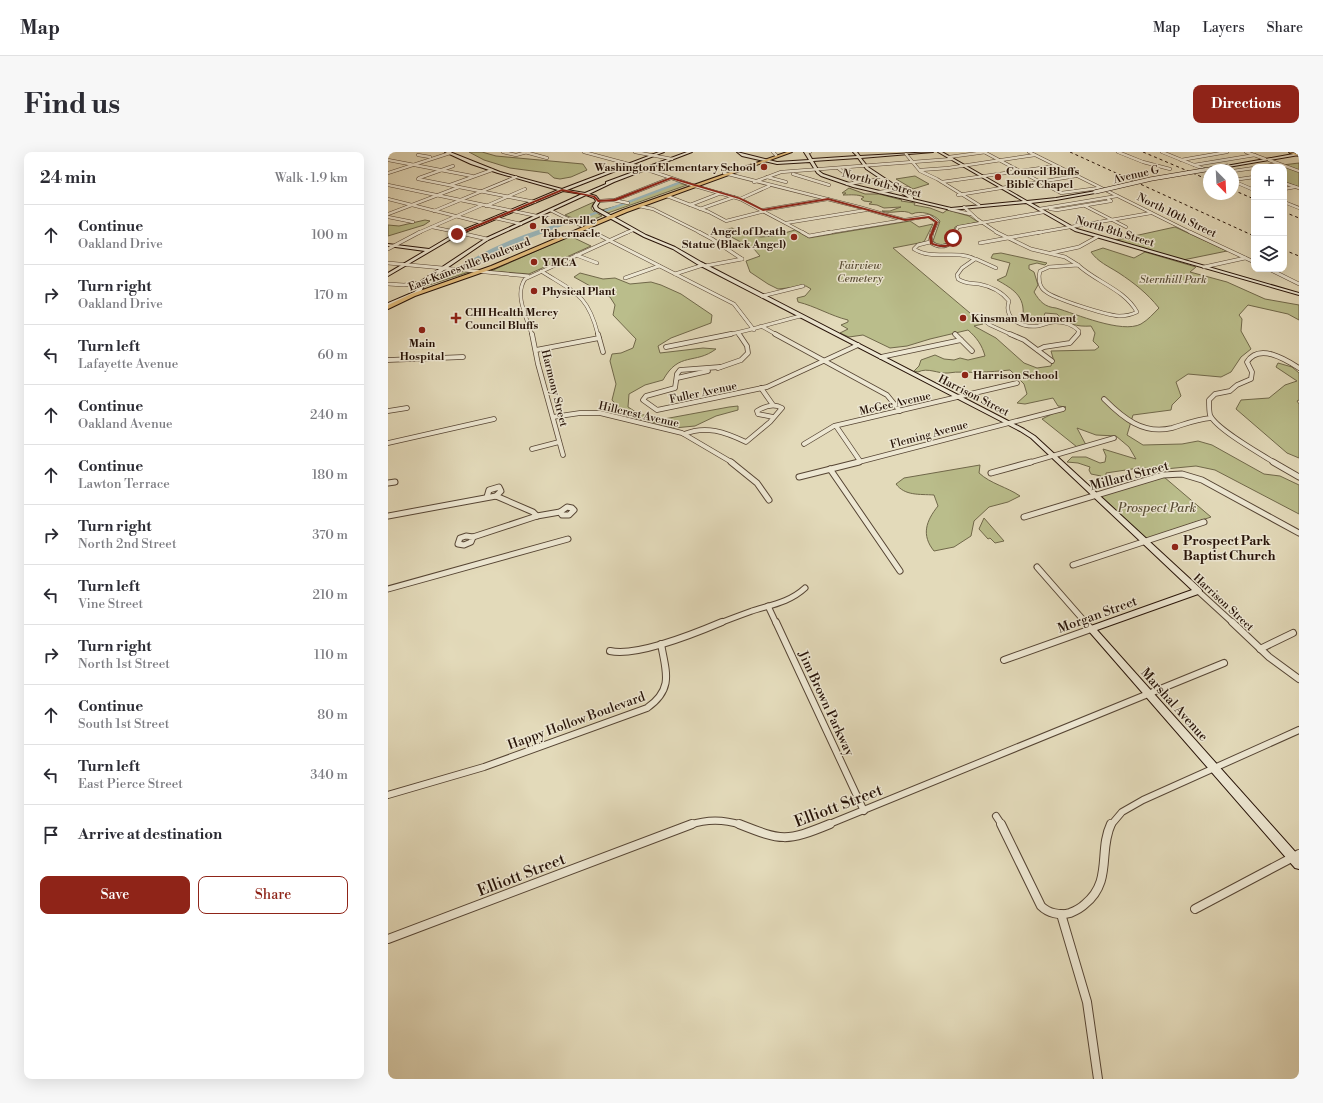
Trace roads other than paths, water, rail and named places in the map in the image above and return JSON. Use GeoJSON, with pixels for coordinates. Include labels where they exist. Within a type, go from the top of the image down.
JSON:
{"type":"FeatureCollection","features":[{"type":"Feature","properties":{"kind":"main road"},"geometry":{"type":"LineString","coordinates":[[764,160],[774,153],[784,152]]}},
{"type":"Feature","properties":{"kind":"main road"},"geometry":{"type":"LineString","coordinates":[[638,205],[790,152]]}},
{"type":"Feature","properties":{"kind":"main road"},"geometry":{"type":"LineString","coordinates":[[1291,152],[1298,154]]}},
{"type":"Feature","properties":{"kind":"main road"},"geometry":{"type":"LineString","coordinates":[[638,205],[667,196],[694,185]]}},
{"type":"Feature","properties":{"kind":"main road","name":"East Kanesville Boulevard"},"geometry":{"type":"LineString","coordinates":[[389,304],[418,290],[476,271],[638,205]]}},
{"type":"Feature","properties":{"kind":"main road","name":"East Kanesville Boulevard"},"geometry":{"type":"LineString","coordinates":[[389,304],[483,272],[548,242]]}},
{"type":"Feature","properties":{"kind":"street"},"geometry":{"type":"LineString","coordinates":[[504,152],[516,154],[526,152],[547,158]]}},
{"type":"Feature","properties":{"kind":"street"},"geometry":{"type":"LineString","coordinates":[[584,152],[630,164],[735,197],[809,236],[927,216],[937,222],[930,237],[930,242]]}},
{"type":"Feature","properties":{"kind":"street"},"geometry":{"type":"LineString","coordinates":[[636,152],[672,159]]}},
{"type":"Feature","properties":{"kind":"street"},"geometry":{"type":"LineString","coordinates":[[388,274],[459,233],[562,190],[662,152]]}},
{"type":"Feature","properties":{"kind":"street"},"geometry":{"type":"LineString","coordinates":[[388,284],[404,285],[419,283],[487,239],[612,182],[690,152]]}},
{"type":"Feature","properties":{"kind":"street"},"geometry":{"type":"LineString","coordinates":[[739,152],[743,155],[778,163],[931,152]]}},
{"type":"Feature","properties":{"kind":"street","name":"North 6th Street"},"geometry":{"type":"LineString","coordinates":[[806,152],[820,174],[846,184],[949,209],[964,208]]}},
{"type":"Feature","properties":{"kind":"street"},"geometry":{"type":"LineString","coordinates":[[855,152],[866,166],[907,195],[917,199],[947,206],[964,208],[983,223],[1025,247],[1067,258],[1078,265],[1089,275],[1128,300],[1137,311],[1131,315],[1113,315],[1057,298],[1047,294],[1042,289],[1038,274],[1042,270],[1078,265]]}},
{"type":"Feature","properties":{"kind":"street","name":"North 8th Street"},"geometry":{"type":"LineString","coordinates":[[940,152],[1070,227],[1299,294]]}},
{"type":"Feature","properties":{"kind":"street"},"geometry":{"type":"LineString","coordinates":[[754,182],[783,171],[914,163],[985,152],[1040,182]]}},
{"type":"Feature","properties":{"kind":"street","name":"North 10th Street"},"geometry":{"type":"LineString","coordinates":[[1028,152],[1251,260]]}},
{"type":"Feature","properties":{"kind":"street"},"geometry":{"type":"LineString","coordinates":[[1118,152],[1143,162],[1170,169]]}},
{"type":"Feature","properties":{"kind":"street"},"geometry":{"type":"LineString","coordinates":[[1162,152],[1203,169]]}},
{"type":"Feature","properties":{"kind":"street"},"geometry":{"type":"LineString","coordinates":[[1205,152],[1226,160]]}},
{"type":"Feature","properties":{"kind":"street"},"geometry":{"type":"LineString","coordinates":[[1181,160],[1227,152]]}},
{"type":"Feature","properties":{"kind":"street"},"geometry":{"type":"LineString","coordinates":[[1246,152],[1278,164]]}},
{"type":"Feature","properties":{"kind":"street"},"geometry":{"type":"LineString","coordinates":[[389,172],[449,153],[492,170],[562,190],[585,194],[594,197],[598,201],[615,200],[627,203]]}},
{"type":"Feature","properties":{"kind":"street"},"geometry":{"type":"LineString","coordinates":[[906,154],[920,170],[979,205]]}},
{"type":"Feature","properties":{"kind":"street","name":"Avenue G"},"geometry":{"type":"LineString","coordinates":[[964,208],[979,205],[1070,197],[1151,179],[1298,154]]}},
{"type":"Feature","properties":{"kind":"street"},"geometry":{"type":"LineString","coordinates":[[418,155],[433,157]]}},
{"type":"Feature","properties":{"kind":"street"},"geometry":{"type":"LineString","coordinates":[[920,170],[963,166],[1035,155]]}},
{"type":"Feature","properties":{"kind":"street"},"geometry":{"type":"LineString","coordinates":[[1194,165],[1255,155]]}},
{"type":"Feature","properties":{"kind":"street"},"geometry":{"type":"LineString","coordinates":[[388,160],[472,176]]}},
{"type":"Feature","properties":{"kind":"street"},"geometry":{"type":"LineString","coordinates":[[942,182],[1056,165]]}},
{"type":"Feature","properties":{"kind":"street"},"geometry":{"type":"LineString","coordinates":[[452,166],[418,179],[535,202]]}},
{"type":"Feature","properties":{"kind":"street"},"geometry":{"type":"LineString","coordinates":[[1287,167],[1299,171]]}},
{"type":"Feature","properties":{"kind":"street"},"geometry":{"type":"LineString","coordinates":[[838,168],[856,182]]}},
{"type":"Feature","properties":{"kind":"street"},"geometry":{"type":"LineString","coordinates":[[1239,170],[1251,168]]}},
{"type":"Feature","properties":{"kind":"street"},"geometry":{"type":"LineString","coordinates":[[450,185],[492,170]]}},
{"type":"Feature","properties":{"kind":"street"},"geometry":{"type":"LineString","coordinates":[[783,171],[829,185]]}},
{"type":"Feature","properties":{"kind":"street"},"geometry":{"type":"LineString","coordinates":[[726,174],[769,186],[869,209],[905,220]]}},
{"type":"Feature","properties":{"kind":"street"},"geometry":{"type":"LineString","coordinates":[[960,195],[1077,176]]}},
{"type":"Feature","properties":{"kind":"street"},"geometry":{"type":"LineString","coordinates":[[434,211],[516,177]]}},
{"type":"Feature","properties":{"kind":"street"},"geometry":{"type":"LineString","coordinates":[[767,177],[786,182]]}},
{"type":"Feature","properties":{"kind":"street"},"geometry":{"type":"LineString","coordinates":[[615,200],[671,178]]}},
{"type":"Feature","properties":{"kind":"street"},"geometry":{"type":"LineString","coordinates":[[846,184],[882,178]]}},
{"type":"Feature","properties":{"kind":"street"},"geometry":{"type":"LineString","coordinates":[[1239,180],[1251,178]]}},
{"type":"Feature","properties":{"kind":"street","name":"Avenue G"},"geometry":{"type":"LineString","coordinates":[[1040,182],[1063,193],[1100,188]]}},
{"type":"Feature","properties":{"kind":"street"},"geometry":{"type":"LineString","coordinates":[[1287,183],[1299,188]]}},
{"type":"Feature","properties":{"kind":"street"},"geometry":{"type":"LineString","coordinates":[[1239,184],[1251,189]]}},
{"type":"Feature","properties":{"kind":"street"},"geometry":{"type":"LineString","coordinates":[[388,185],[536,216]]}},
{"type":"Feature","properties":{"kind":"street"},"geometry":{"type":"LineString","coordinates":[[740,199],[769,186]]}},
{"type":"Feature","properties":{"kind":"street"},"geometry":{"type":"LineString","coordinates":[[388,216],[412,205],[460,187]]}},
{"type":"Feature","properties":{"kind":"street"},"geometry":{"type":"LineString","coordinates":[[1287,188],[1295,187]]}},
{"type":"Feature","properties":{"kind":"street"},"geometry":{"type":"LineString","coordinates":[[879,192],[908,188]]}},
{"type":"Feature","properties":{"kind":"street"},"geometry":{"type":"LineString","coordinates":[[388,249],[432,226],[525,189]]}},
{"type":"Feature","properties":{"kind":"street"},"geometry":{"type":"LineString","coordinates":[[690,205],[721,193]]}},
{"type":"Feature","properties":{"kind":"street"},"geometry":{"type":"LineString","coordinates":[[667,196],[727,221],[764,211],[828,199]]}},
{"type":"Feature","properties":{"kind":"street"},"geometry":{"type":"LineString","coordinates":[[1039,209],[1118,196]]}},
{"type":"Feature","properties":{"kind":"street"},"geometry":{"type":"LineString","coordinates":[[700,209],[735,197]]}},
{"type":"Feature","properties":{"kind":"street"},"geometry":{"type":"LineString","coordinates":[[1048,208],[1055,210],[1111,201],[1107,198]]}},
{"type":"Feature","properties":{"kind":"street"},"geometry":{"type":"LineString","coordinates":[[389,200],[483,223]]}},
{"type":"Feature","properties":{"kind":"street","name":"Harrison Street"},"geometry":{"type":"LineString","coordinates":[[598,201],[595,208],[633,230],[674,248],[704,266],[1032,436],[1260,649],[1276,663],[1299,679]]}},
{"type":"Feature","properties":{"kind":"street","name":"Avenue G"},"geometry":{"type":"LineString","coordinates":[[964,208],[1026,201]]}},
{"type":"Feature","properties":{"kind":"street"},"geometry":{"type":"LineString","coordinates":[[1287,203],[1299,207]]}},
{"type":"Feature","properties":{"kind":"street"},"geometry":{"type":"LineString","coordinates":[[638,205],[653,209],[712,239],[742,259],[704,266],[675,274]]}},
{"type":"Feature","properties":{"kind":"street"},"geometry":{"type":"LineString","coordinates":[[1085,206],[1126,227]]}},
{"type":"Feature","properties":{"kind":"street"},"geometry":{"type":"LineString","coordinates":[[786,223],[869,209]]}},
{"type":"Feature","properties":{"kind":"street"},"geometry":{"type":"LineString","coordinates":[[949,209],[972,215]]}},
{"type":"Feature","properties":{"kind":"street"},"geometry":{"type":"LineString","coordinates":[[550,210],[734,304],[754,330]]}},
{"type":"Feature","properties":{"kind":"street"},"geometry":{"type":"LineString","coordinates":[[996,268],[964,255],[931,255],[914,249],[918,245],[930,242],[940,246],[949,245],[952,243],[956,228],[1044,212]]}},
{"type":"Feature","properties":{"kind":"street"},"geometry":{"type":"LineString","coordinates":[[980,243],[1151,213]]}},
{"type":"Feature","properties":{"kind":"street"},"geometry":{"type":"LineString","coordinates":[[388,216],[413,222]]}},
{"type":"Feature","properties":{"kind":"street"},"geometry":{"type":"LineString","coordinates":[[495,218],[521,224]]}},
{"type":"Feature","properties":{"kind":"street"},"geometry":{"type":"LineString","coordinates":[[432,226],[487,239]]}},
{"type":"Feature","properties":{"kind":"street"},"geometry":{"type":"LineString","coordinates":[[388,263],[529,276],[633,230]]}},
{"type":"Feature","properties":{"kind":"street"},"geometry":{"type":"LineString","coordinates":[[1051,253],[1079,246],[1097,236]]}},
{"type":"Feature","properties":{"kind":"street"},"geometry":{"type":"LineString","coordinates":[[388,245],[428,250]]}},
{"type":"Feature","properties":{"kind":"street"},"geometry":{"type":"LineString","coordinates":[[576,255],[597,263]]}},
{"type":"Feature","properties":{"kind":"street"},"geometry":{"type":"LineString","coordinates":[[1204,267],[1246,258]]}},
{"type":"Feature","properties":{"kind":"street"},"geometry":{"type":"LineString","coordinates":[[976,259],[959,271],[957,275],[958,279],[987,287],[1006,297],[1009,301],[1007,314],[1013,319],[1024,325],[1034,326],[1050,322],[1060,322],[1079,331],[1070,343],[1044,347],[1038,350]]}},
{"type":"Feature","properties":{"kind":"street"},"geometry":{"type":"LineString","coordinates":[[625,278],[660,266]]}},
{"type":"Feature","properties":{"kind":"street"},"geometry":{"type":"LineString","coordinates":[[418,290],[423,282],[442,268]]}},
{"type":"Feature","properties":{"kind":"street"},"geometry":{"type":"LineString","coordinates":[[541,271],[585,302],[591,311],[603,352]]}},
{"type":"Feature","properties":{"kind":"street"},"geometry":{"type":"LineString","coordinates":[[1275,272],[1299,284]]}},
{"type":"Feature","properties":{"kind":"street","name":"Harmony Street"},"geometry":{"type":"LineString","coordinates":[[529,276],[524,280],[520,288],[520,294],[563,455]]}},
{"type":"Feature","properties":{"kind":"street"},"geometry":{"type":"LineString","coordinates":[[418,290],[416,285],[419,283]]}},
{"type":"Feature","properties":{"kind":"street"},"geometry":{"type":"LineString","coordinates":[[762,296],[803,286]]}},
{"type":"Feature","properties":{"kind":"street"},"geometry":{"type":"LineString","coordinates":[[977,315],[990,325],[1024,340],[1052,361]]}},
{"type":"Feature","properties":{"kind":"street"},"geometry":{"type":"LineString","coordinates":[[666,347],[754,330],[761,326],[801,316]]}},
{"type":"Feature","properties":{"kind":"street"},"geometry":{"type":"LineString","coordinates":[[761,326],[887,395],[900,411]]}},
{"type":"Feature","properties":{"kind":"street"},"geometry":{"type":"LineString","coordinates":[[677,378],[686,377],[741,360],[748,353],[748,346],[738,333]]}},
{"type":"Feature","properties":{"kind":"street"},"geometry":{"type":"LineString","coordinates":[[955,334],[972,351]]}},
{"type":"Feature","properties":{"kind":"street"},"geometry":{"type":"LineString","coordinates":[[536,350],[599,338]]}},
{"type":"Feature","properties":{"kind":"street"},"geometry":{"type":"LineString","coordinates":[[881,357],[961,340]]}},
{"type":"Feature","properties":{"kind":"street","name":"Fuller Avenue"},"geometry":{"type":"LineString","coordinates":[[720,367],[683,370],[678,372],[676,387],[674,390],[646,396],[643,400],[657,410],[761,388],[776,384],[858,345]]}},
{"type":"Feature","properties":{"kind":"street"},"geometry":{"type":"LineString","coordinates":[[1211,418],[1209,400],[1211,397],[1217,393],[1230,391],[1252,377],[1252,372],[1247,363],[1250,355],[1257,353],[1270,354],[1299,368]]}},
{"type":"Feature","properties":{"kind":"street"},"geometry":{"type":"LineString","coordinates":[[388,361],[464,357]]}},
{"type":"Feature","properties":{"kind":"street","name":"McGee Avenue"},"geometry":{"type":"LineString","coordinates":[[804,444],[836,426],[1017,383]]}},
{"type":"Feature","properties":{"kind":"street"},"geometry":{"type":"LineString","coordinates":[[761,388],[773,405]]}},
{"type":"Feature","properties":{"kind":"street"},"geometry":{"type":"LineString","coordinates":[[1104,399],[1126,420],[1135,426],[1146,429],[1168,428],[1195,420],[1211,418],[1242,442],[1299,477]]}},
{"type":"Feature","properties":{"kind":"street"},"geometry":{"type":"LineString","coordinates":[[684,434],[697,428],[706,428],[727,434],[746,442],[770,422],[782,408],[778,405],[773,405],[757,411],[760,414],[773,417]]}},
{"type":"Feature","properties":{"kind":"street"},"geometry":{"type":"LineString","coordinates":[[388,411],[407,408]]}},
{"type":"Feature","properties":{"kind":"street","name":"Fleming Avenue"},"geometry":{"type":"LineString","coordinates":[[799,476],[1063,409]]}},
{"type":"Feature","properties":{"kind":"street","name":"Hillcrest Avenue"},"geometry":{"type":"LineString","coordinates":[[553,417],[580,413],[600,413],[684,434],[737,465],[757,483],[769,500]]}},
{"type":"Feature","properties":{"kind":"street"},"geometry":{"type":"LineString","coordinates":[[388,443],[494,419]]}},
{"type":"Feature","properties":{"kind":"street"},"geometry":{"type":"LineString","coordinates":[[836,426],[860,461]]}},
{"type":"Feature","properties":{"kind":"street"},"geometry":{"type":"LineString","coordinates":[[991,473],[1114,438]]}},
{"type":"Feature","properties":{"kind":"street"},"geometry":{"type":"LineString","coordinates":[[532,450],[559,442]]}},
{"type":"Feature","properties":{"kind":"street"},"geometry":{"type":"LineString","coordinates":[[830,469],[900,571]]}},
{"type":"Feature","properties":{"kind":"street","name":"Millard Street"},"geometry":{"type":"LineString","coordinates":[[1024,517],[1173,473],[1186,474],[1202,480],[1299,533]]}},
{"type":"Feature","properties":{"kind":"street"},"geometry":{"type":"LineString","coordinates":[[388,483],[395,482]]}},
{"type":"Feature","properties":{"kind":"street"},"geometry":{"type":"LineString","coordinates":[[487,497],[489,490],[499,487],[501,491],[496,496]]}},
{"type":"Feature","properties":{"kind":"street"},"geometry":{"type":"LineString","coordinates":[[388,516],[496,496],[533,512],[537,516]]}},
{"type":"Feature","properties":{"kind":"street"},"geometry":{"type":"LineString","coordinates":[[473,537],[537,516],[560,512]]}},
{"type":"Feature","properties":{"kind":"street"},"geometry":{"type":"LineString","coordinates":[[1073,565],[1204,522]]}},
{"type":"Feature","properties":{"kind":"street"},"geometry":{"type":"LineString","coordinates":[[388,589],[568,539]]}},
{"type":"Feature","properties":{"kind":"street","name":"Marshal Avenue"},"geometry":{"type":"LineString","coordinates":[[1037,568],[1214,768],[1297,858]]}},
{"type":"Feature","properties":{"kind":"street"},"geometry":{"type":"LineString","coordinates":[[610,651],[624,653],[686,637],[796,596],[805,588]]}},
{"type":"Feature","properties":{"kind":"street","name":"Morgan Street"},"geometry":{"type":"LineString","coordinates":[[1004,660],[1198,591]]}},
{"type":"Feature","properties":{"kind":"street","name":"Jim Brown Parkway"},"geometry":{"type":"LineString","coordinates":[[768,606],[864,811]]}},
{"type":"Feature","properties":{"kind":"street"},"geometry":{"type":"LineString","coordinates":[[1260,649],[1292,633]]}},
{"type":"Feature","properties":{"kind":"street","name":"Happy Hollow Boulevard"},"geometry":{"type":"LineString","coordinates":[[388,795],[496,762],[647,708],[659,699],[666,689],[666,677],[661,644]]}},
{"type":"Feature","properties":{"kind":"street","name":"Elliott Street"},"geometry":{"type":"LineString","coordinates":[[388,939],[701,821],[728,821],[767,837],[787,838],[806,834],[1224,663]]}},
{"type":"Feature","properties":{"kind":"street"},"geometry":{"type":"LineString","coordinates":[[996,816],[1011,842],[1034,894],[1042,907],[1048,911],[1061,914],[1077,911],[1086,904],[1099,888],[1103,879],[1106,865],[1106,839],[1109,828],[1117,817],[1132,806],[1144,800],[1299,730]]}},
{"type":"Feature","properties":{"kind":"street"},"geometry":{"type":"LineString","coordinates":[[1195,909],[1297,858]]}},
{"type":"Feature","properties":{"kind":"street"},"geometry":{"type":"LineString","coordinates":[[1061,914],[1087,1002],[1098,1079]]}},
{"type":"Feature","properties":{"kind":"waterway"},"geometry":{"type":"LineString","coordinates":[[603,211],[680,183]]}},
{"type":"Feature","properties":{"kind":"waterway"},"geometry":{"type":"LineString","coordinates":[[575,220],[597,213]]}},
{"type":"Feature","properties":{"kind":"waterway"},"geometry":{"type":"LineString","coordinates":[[465,267],[501,247],[568,222]]}},
{"type":"Feature","properties":{"kind":"railway"},"geometry":{"type":"LineString","coordinates":[[1070,152],[1251,235]]}},
{"type":"Feature","properties":{"kind":"railway"},"geometry":{"type":"LineString","coordinates":[[1143,152],[1203,177]]}},
{"type":"Feature","properties":{"kind":"railway"},"geometry":{"type":"LineString","coordinates":[[1239,193],[1251,198]]}},
{"type":"Feature","properties":{"kind":"railway"},"geometry":{"type":"LineString","coordinates":[[1287,213],[1299,218]]}},
{"type":"Feature","properties":{"kind":"railway"},"geometry":{"type":"LineString","coordinates":[[1287,251],[1299,256]]}},
{"type":"Feature","properties":{"kind":"place","name":"Washington Elementary School"},"geometry":{"type":"Point","coordinates":[764,167]}},
{"type":"Feature","properties":{"kind":"place","name":"Council Bluffs Bible Chapel"},"geometry":{"type":"Point","coordinates":[998,177]}},
{"type":"Feature","properties":{"kind":"place","name":"Kanesville Tabernacle"},"geometry":{"type":"Point","coordinates":[533,226]}},
{"type":"Feature","properties":{"kind":"place","name":"Angel of Death Statue (Black Angel)"},"geometry":{"type":"Point","coordinates":[794,237]}},
{"type":"Feature","properties":{"kind":"place","name":"YMCA"},"geometry":{"type":"Point","coordinates":[534,262]}},
{"type":"Feature","properties":{"kind":"place","name":"Physical Plant"},"geometry":{"type":"Point","coordinates":[534,291]}},
{"type":"Feature","properties":{"kind":"place","name":"CHI Health Mercy Council Bluffs"},"geometry":{"type":"Point","coordinates":[456,318]}},
{"type":"Feature","properties":{"kind":"place","name":"Kinsman Monument"},"geometry":{"type":"Point","coordinates":[963,318]}},
{"type":"Feature","properties":{"kind":"place","name":"Main Hospital"},"geometry":{"type":"Point","coordinates":[422,330]}},
{"type":"Feature","properties":{"kind":"place","name":"Harrison School"},"geometry":{"type":"Point","coordinates":[965,375]}},
{"type":"Feature","properties":{"kind":"place","name":"Prospect Park Baptist Church"},"geometry":{"type":"Point","coordinates":[1175,547]}},
{"type":"Feature","properties":{"kind":"park label","name":"Fairview Cemetery"},"geometry":{"type":"Point","coordinates":[860,271]}},
{"type":"Feature","properties":{"kind":"park label","name":"Sternhill Park"},"geometry":{"type":"Point","coordinates":[1173,279]}},
{"type":"Feature","properties":{"kind":"park label","name":"Prospect Park"},"geometry":{"type":"Point","coordinates":[1157,507]}}]}
